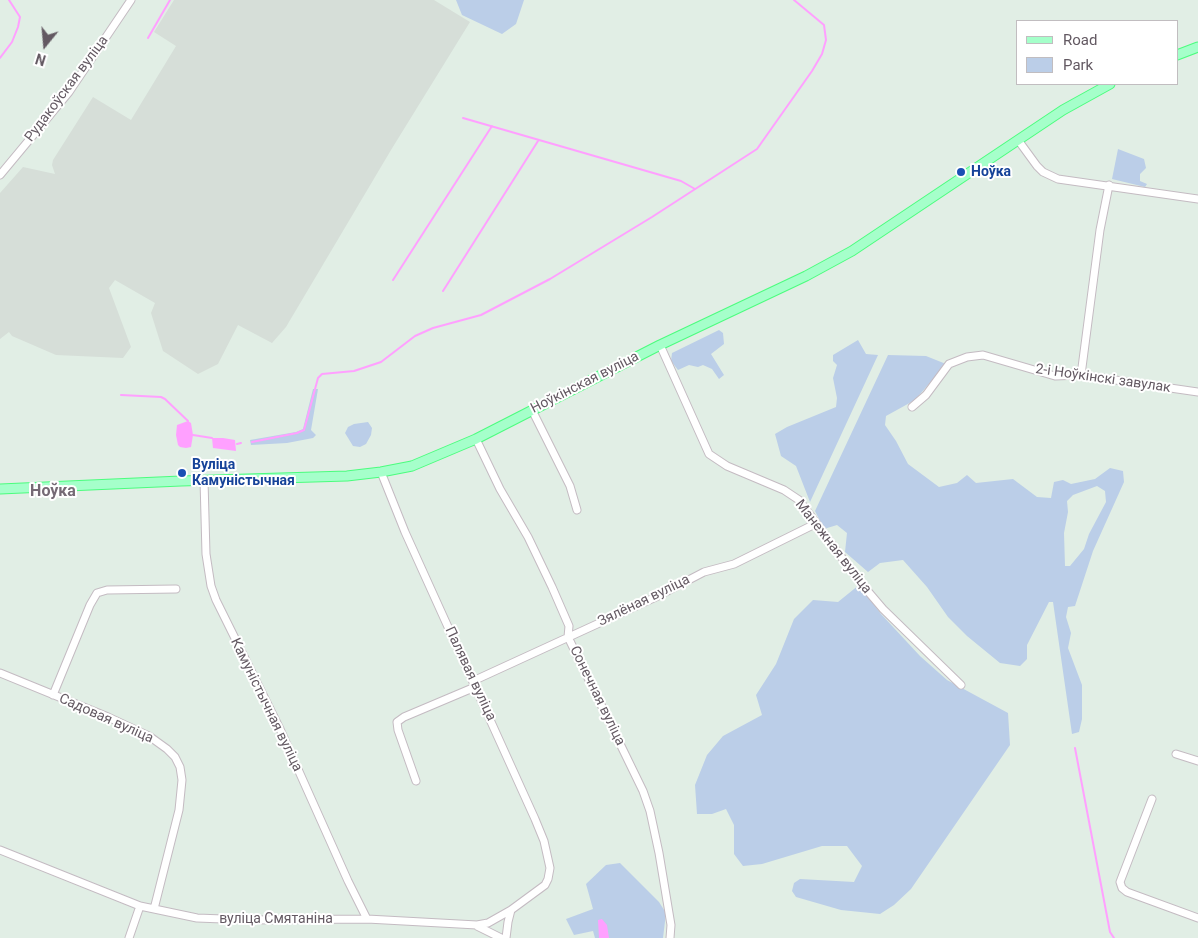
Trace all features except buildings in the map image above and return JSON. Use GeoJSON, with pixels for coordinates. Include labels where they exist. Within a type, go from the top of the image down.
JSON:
{"type":"FeatureCollection","features":[{"type":"Feature","properties":{"kind":"main road"},"geometry":{"type":"LineString","coordinates":[[1178,56],[1198,47]]}},
{"type":"Feature","properties":{"kind":"main road","name":"Ноўкінская вуліца"},"geometry":{"type":"LineString","coordinates":[[0,489],[347,476],[412,466],[476,438],[660,345],[806,276],[852,251],[1063,110],[1108,85]]}},
{"type":"Feature","properties":{"kind":"street","name":"Рудакоўская вуліца"},"geometry":{"type":"LineString","coordinates":[[0,175],[69,92],[131,0]]}},
{"type":"Feature","properties":{"kind":"street"},"geometry":{"type":"LineString","coordinates":[[1018,140],[1037,166],[1051,176],[1068,181],[1109,185],[1198,199]]}},
{"type":"Feature","properties":{"kind":"street"},"geometry":{"type":"LineString","coordinates":[[1081,375],[1100,230],[1109,185]]}},
{"type":"Feature","properties":{"kind":"street","name":"Манежная вуліца"},"geometry":{"type":"LineString","coordinates":[[660,345],[709,454],[728,466],[784,490],[799,500],[815,524],[883,609],[961,685]]}},
{"type":"Feature","properties":{"kind":"street","name":"2-і Ноўкінскі завулак"},"geometry":{"type":"LineString","coordinates":[[912,407],[926,395],[949,364],[967,357],[983,355],[1055,376],[1081,375],[1198,392]]}},
{"type":"Feature","properties":{"kind":"street"},"geometry":{"type":"LineString","coordinates":[[532,410],[570,486],[578,510]]}},
{"type":"Feature","properties":{"kind":"street","name":"Сонечная вуліца"},"geometry":{"type":"LineString","coordinates":[[476,438],[500,489],[528,536],[569,626],[568,637],[636,775],[646,801],[659,853],[667,898],[670,938]]}},
{"type":"Feature","properties":{"kind":"street","name":"Палявая вуліца"},"geometry":{"type":"LineString","coordinates":[[381,472],[405,532],[544,841],[550,868],[548,879]]}},
{"type":"Feature","properties":{"kind":"street","name":"Камуністычная вуліца"},"geometry":{"type":"LineString","coordinates":[[204,480],[206,554],[208,573],[214,593],[280,730],[367,919]]}},
{"type":"Feature","properties":{"kind":"street","name":"Зялёная вуліца"},"geometry":{"type":"LineString","coordinates":[[416,781],[398,730],[397,722],[404,717],[568,637],[656,597],[704,572],[742,561],[815,524]]}},
{"type":"Feature","properties":{"kind":"street"},"geometry":{"type":"LineString","coordinates":[[53,695],[90,605],[97,593],[107,590],[176,589]]}},
{"type":"Feature","properties":{"kind":"street","name":"Садовая вуліца"},"geometry":{"type":"LineString","coordinates":[[0,673],[149,736],[168,749],[175,757],[180,767],[182,780],[179,810],[164,863],[154,909]]}},
{"type":"Feature","properties":{"kind":"street"},"geometry":{"type":"LineString","coordinates":[[1176,754],[1198,761]]}},
{"type":"Feature","properties":{"kind":"street"},"geometry":{"type":"LineString","coordinates":[[1152,798],[1120,882],[1122,888],[1127,892],[1198,918]]}},
{"type":"Feature","properties":{"kind":"street","name":"вуліца Смятаніна"},"geometry":{"type":"LineString","coordinates":[[0,850],[140,906],[198,918],[215,919],[367,919],[477,926],[488,923],[511,910],[540,890],[548,879]]}},
{"type":"Feature","properties":{"kind":"street"},"geometry":{"type":"LineString","coordinates":[[129,938],[140,906]]}},
{"type":"Feature","properties":{"kind":"street"},"geometry":{"type":"LineString","coordinates":[[506,938],[511,910]]}},
{"type":"Feature","properties":{"kind":"street"},"geometry":{"type":"LineString","coordinates":[[477,926],[501,938]]}},
{"type":"Feature","properties":{"kind":"shaded area"},"geometry":{"type":"Polygon","coordinates":[[[174,0],[434,0],[470,22],[391,150],[286,327],[272,343],[238,325],[218,364],[198,374],[163,351],[151,313],[155,303],[115,280],[109,288],[131,347],[123,358],[56,355],[12,336],[9,332],[0,339],[0,193],[23,167],[55,174],[52,165],[53,160],[93,97],[131,120],[176,46],[154,32],[174,0]]]}},
{"type":"Feature","properties":{"kind":"shaded area"},"geometry":{"type":"Polygon","coordinates":[[[188,421],[191,423],[193,435],[191,447],[180,447],[176,435],[177,425],[188,421]]]}},
{"type":"Feature","properties":{"kind":"shaded area"},"geometry":{"type":"Polygon","coordinates":[[[212,438],[235,440],[236,451],[213,448],[212,438]]]}},
{"type":"Feature","properties":{"kind":"shaded area"},"geometry":{"type":"Polygon","coordinates":[[[602,919],[607,925],[609,938],[599,938],[598,920],[602,919]]]}},
{"type":"Feature","properties":{"kind":"green space"},"geometry":{"type":"Polygon","coordinates":[[[456,0],[524,0],[516,24],[502,34],[462,15],[456,0]]]}},
{"type":"Feature","properties":{"kind":"green space"},"geometry":{"type":"Polygon","coordinates":[[[1118,149],[1144,159],[1146,168],[1140,174],[1140,181],[1147,184],[1145,187],[1112,179],[1118,149]]]}},
{"type":"Feature","properties":{"kind":"green space"},"geometry":{"type":"Polygon","coordinates":[[[719,330],[723,333],[724,344],[711,354],[724,375],[719,379],[712,369],[703,365],[698,367],[689,365],[678,370],[671,361],[672,353],[719,330]]]}},
{"type":"Feature","properties":{"kind":"green space"},"geometry":{"type":"Polygon","coordinates":[[[858,340],[866,354],[878,355],[810,502],[796,466],[781,456],[775,434],[787,427],[836,407],[837,398],[833,378],[837,365],[833,361],[833,355],[858,340]]]}},
{"type":"Feature","properties":{"kind":"green space"},"geometry":{"type":"Polygon","coordinates":[[[888,355],[926,356],[946,364],[915,400],[886,416],[885,425],[908,464],[939,487],[957,483],[967,475],[976,483],[1013,479],[1037,497],[1051,498],[1054,482],[1063,480],[1071,484],[1095,479],[1110,468],[1123,471],[1124,482],[1093,551],[1075,606],[1068,607],[1066,617],[1071,633],[1068,648],[1082,685],[1082,719],[1079,732],[1072,734],[1053,602],[1049,602],[1027,645],[1027,659],[1020,666],[1000,663],[967,636],[948,617],[927,587],[903,560],[880,563],[868,572],[845,552],[847,533],[837,525],[824,529],[815,511],[888,355]],[[1097,486],[1073,495],[1067,501],[1068,512],[1064,533],[1065,566],[1070,566],[1084,549],[1089,534],[1106,502],[1105,491],[1097,486]]]}},
{"type":"Feature","properties":{"kind":"green space"},"geometry":{"type":"Polygon","coordinates":[[[313,389],[318,389],[311,430],[316,435],[313,438],[287,443],[251,445],[250,440],[296,432],[303,429],[313,389]]]}},
{"type":"Feature","properties":{"kind":"green space"},"geometry":{"type":"Polygon","coordinates":[[[368,422],[372,428],[371,435],[366,444],[360,447],[353,446],[345,433],[348,427],[368,422]]]}},
{"type":"Feature","properties":{"kind":"green space"},"geometry":{"type":"Polygon","coordinates":[[[859,585],[881,614],[920,656],[947,680],[1008,713],[1010,745],[911,889],[894,905],[880,914],[841,910],[796,897],[792,891],[794,883],[800,879],[854,882],[862,866],[847,846],[822,846],[762,864],[743,866],[734,854],[734,825],[726,809],[712,814],[697,814],[695,785],[707,755],[723,736],[762,715],[756,695],[776,664],[794,619],[813,600],[838,602],[859,585]]]}},
{"type":"Feature","properties":{"kind":"green space"},"geometry":{"type":"Polygon","coordinates":[[[620,863],[659,902],[666,913],[663,938],[595,938],[593,931],[574,935],[566,919],[593,909],[586,884],[606,865],[620,863]]]}},
{"type":"Feature","properties":{"kind":"waterway"},"geometry":{"type":"LineString","coordinates":[[0,58],[12,42],[20,17],[9,0]]}},
{"type":"Feature","properties":{"kind":"waterway"},"geometry":{"type":"LineString","coordinates":[[148,38],[170,0]]}},
{"type":"Feature","properties":{"kind":"waterway"},"geometry":{"type":"LineString","coordinates":[[252,442],[304,430],[318,378],[322,374],[354,371],[381,362],[415,336],[433,328],[481,315],[550,279],[652,217],[757,149],[812,71],[822,54],[826,40],[824,25],[794,0]]}},
{"type":"Feature","properties":{"kind":"waterway"},"geometry":{"type":"LineString","coordinates":[[463,118],[681,181],[695,189]]}},
{"type":"Feature","properties":{"kind":"waterway"},"geometry":{"type":"LineString","coordinates":[[393,280],[492,126]]}},
{"type":"Feature","properties":{"kind":"waterway"},"geometry":{"type":"LineString","coordinates":[[443,291],[538,141]]}},
{"type":"Feature","properties":{"kind":"waterway"},"geometry":{"type":"LineString","coordinates":[[121,395],[161,397],[188,421]]}},
{"type":"Feature","properties":{"kind":"waterway"},"geometry":{"type":"LineString","coordinates":[[193,435],[212,438]]}},
{"type":"Feature","properties":{"kind":"waterway"},"geometry":{"type":"LineString","coordinates":[[237,444],[241,443]]}},
{"type":"Feature","properties":{"kind":"waterway"},"geometry":{"type":"LineString","coordinates":[[1075,748],[1110,932],[1114,938]]}},
{"type":"Feature","properties":{"kind":"place","name":"Ноўка"},"geometry":{"type":"Point","coordinates":[961,172]}},
{"type":"Feature","properties":{"kind":"place","name":"Вуліца Камуністычная"},"geometry":{"type":"Point","coordinates":[182,473]}},
{"type":"Feature","properties":{"kind":"district","name":"Ноўка"},"geometry":{"type":"Point","coordinates":[53,492]}}]}
